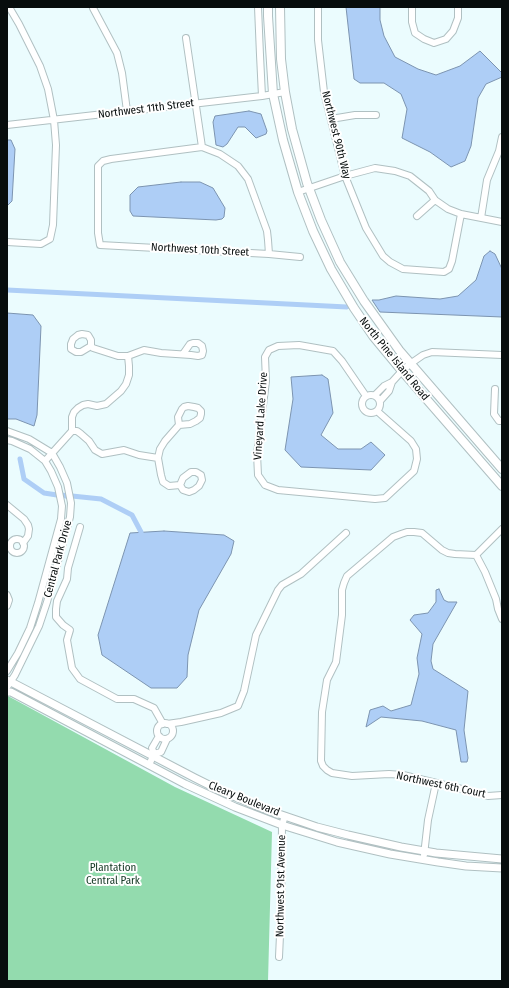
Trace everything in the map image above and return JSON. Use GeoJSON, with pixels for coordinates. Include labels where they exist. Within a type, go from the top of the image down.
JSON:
{"type":"FeatureCollection","features":[{"type":"Feature","properties":{"kind":"main road","name":"North Pine Island Road"},"geometry":{"type":"LineString","coordinates":[[268,7],[273,94],[283,140],[298,192],[313,231],[331,269],[354,308],[373,336],[502,486]]}},
{"type":"Feature","properties":{"kind":"main road","name":"North Pine Island Road"},"geometry":{"type":"LineString","coordinates":[[280,7],[285,92],[292,129],[309,188],[321,220],[340,262],[384,331],[410,364],[502,469]]}},
{"type":"Feature","properties":{"kind":"street"},"geometry":{"type":"LineString","coordinates":[[7,242],[41,244],[50,239],[53,225],[56,145],[54,120],[48,89],[40,66],[9,7]]}},
{"type":"Feature","properties":{"kind":"street"},"geometry":{"type":"LineString","coordinates":[[258,7],[262,96]]}},
{"type":"Feature","properties":{"kind":"street","name":"Northwest 90th Way"},"geometry":{"type":"LineString","coordinates":[[318,7],[318,40],[324,92],[345,176],[366,228],[383,256],[390,262],[403,269],[444,272],[449,269],[452,261],[461,214]]}},
{"type":"Feature","properties":{"kind":"street"},"geometry":{"type":"LineString","coordinates":[[412,7],[412,22],[415,33],[434,43],[446,39],[453,31],[458,18],[458,7]]}},
{"type":"Feature","properties":{"kind":"street"},"geometry":{"type":"LineString","coordinates":[[93,8],[117,53],[122,73],[127,111]]}},
{"type":"Feature","properties":{"kind":"street"},"geometry":{"type":"LineString","coordinates":[[186,38],[202,147],[220,154],[238,166],[248,179],[267,231],[269,254]]}},
{"type":"Feature","properties":{"kind":"street","name":"Northwest 11th Street"},"geometry":{"type":"LineString","coordinates":[[7,126],[285,92]]}},
{"type":"Feature","properties":{"kind":"street"},"geometry":{"type":"LineString","coordinates":[[331,119],[355,114],[376,115]]}},
{"type":"Feature","properties":{"kind":"street"},"geometry":{"type":"LineString","coordinates":[[481,218],[487,180],[499,151],[502,137]]}},
{"type":"Feature","properties":{"kind":"street","name":"Northwest 10th Street"},"geometry":{"type":"LineString","coordinates":[[202,147],[103,161],[98,166],[98,233],[100,244],[300,257]]}},
{"type":"Feature","properties":{"kind":"street"},"geometry":{"type":"LineString","coordinates":[[298,192],[345,176],[375,168],[395,171],[410,176],[429,191],[435,200],[448,209],[461,214],[502,222]]}},
{"type":"Feature","properties":{"kind":"street"},"geometry":{"type":"LineString","coordinates":[[417,216],[435,200]]}},
{"type":"Feature","properties":{"kind":"street","name":"Vineyard Lake Drive"},"geometry":{"type":"LineString","coordinates":[[366,396],[333,350],[299,345],[278,346],[268,350],[264,357],[266,381],[257,454],[258,475],[265,486],[278,490],[375,499],[385,498],[414,471],[417,459],[416,449],[410,441],[377,411]]}},
{"type":"Feature","properties":{"kind":"street"},"geometry":{"type":"LineString","coordinates":[[90,346],[118,356],[128,356],[144,350],[161,353],[183,354]]}},
{"type":"Feature","properties":{"kind":"street"},"geometry":{"type":"LineString","coordinates":[[392,382],[389,391],[380,401],[380,406],[377,411],[368,413],[363,410],[361,404],[363,398],[369,395],[375,395],[384,386],[392,382],[410,364],[423,355],[432,352],[502,355]]}},
{"type":"Feature","properties":{"kind":"street"},"geometry":{"type":"LineString","coordinates":[[45,461],[72,431],[72,417],[78,408],[88,404],[97,406],[106,404],[121,391],[126,384],[129,375],[128,356]]}},
{"type":"Feature","properties":{"kind":"street"},"geometry":{"type":"LineString","coordinates":[[495,388],[494,414],[498,415],[499,421],[502,421]]}},
{"type":"Feature","properties":{"kind":"street"},"geometry":{"type":"LineString","coordinates":[[375,395],[380,401]]}},
{"type":"Feature","properties":{"kind":"street"},"geometry":{"type":"LineString","coordinates":[[179,425],[164,441],[158,458],[161,475],[164,482],[169,486],[180,485]]}},
{"type":"Feature","properties":{"kind":"street","name":"Central Park Drive"},"geometry":{"type":"LineString","coordinates":[[7,431],[29,438],[52,453],[67,483],[71,503],[70,517],[39,626],[8,683]]}},
{"type":"Feature","properties":{"kind":"street"},"geometry":{"type":"LineString","coordinates":[[72,431],[81,434],[89,441],[95,450],[102,454],[124,450],[139,455],[158,458]]}},
{"type":"Feature","properties":{"kind":"street","name":"Central Park Drive"},"geometry":{"type":"LineString","coordinates":[[7,440],[30,449],[45,461],[58,487],[62,506],[61,519],[30,628],[18,653],[7,671]]}},
{"type":"Feature","properties":{"kind":"street"},"geometry":{"type":"LineString","coordinates":[[7,506],[24,519],[28,525],[28,536],[23,543]]}},
{"type":"Feature","properties":{"kind":"street"},"geometry":{"type":"LineString","coordinates":[[80,527],[68,568],[67,578],[57,602],[56,609],[56,617],[70,630],[67,640],[72,668],[80,680],[117,699],[134,698],[154,708],[165,724],[171,727],[173,732]]}},
{"type":"Feature","properties":{"kind":"street"},"geometry":{"type":"LineString","coordinates":[[502,529],[476,555],[496,599],[502,619]]}},
{"type":"Feature","properties":{"kind":"street","name":"Northwest 6th Court"},"geometry":{"type":"LineString","coordinates":[[476,555],[448,553],[442,550],[422,533],[407,532],[393,537],[347,576],[342,590],[342,615],[336,662],[327,680],[322,712],[321,761],[323,766],[332,773],[352,776],[390,774],[403,775],[488,796],[502,795]]}},
{"type":"Feature","properties":{"kind":"street"},"geometry":{"type":"LineString","coordinates":[[167,739],[163,739],[159,736],[157,730],[159,726],[221,713],[238,706],[244,691],[256,635],[278,590],[282,585],[301,574],[346,533]]}},
{"type":"Feature","properties":{"kind":"street"},"geometry":{"type":"LineString","coordinates":[[7,595],[9,600],[7,606]]}},
{"type":"Feature","properties":{"kind":"street","name":"Cleary Boulevard"},"geometry":{"type":"LineString","coordinates":[[8,683],[154,755],[221,791],[285,816],[317,827],[401,847],[469,856],[502,858]]}},
{"type":"Feature","properties":{"kind":"street","name":"Cleary Boulevard"},"geometry":{"type":"LineString","coordinates":[[7,692],[11,692],[218,800],[282,825],[376,852],[466,866],[502,868]]}},
{"type":"Feature","properties":{"kind":"street"},"geometry":{"type":"LineString","coordinates":[[149,765],[154,755],[161,752],[167,739],[182,722]]}},
{"type":"Feature","properties":{"kind":"street"},"geometry":{"type":"LineString","coordinates":[[154,755],[152,748],[159,736]]}},
{"type":"Feature","properties":{"kind":"street"},"geometry":{"type":"LineString","coordinates":[[422,860],[428,820],[436,783]]}},
{"type":"Feature","properties":{"kind":"street","name":"Northwest 91st Avenue"},"geometry":{"type":"LineString","coordinates":[[279,957],[282,825],[285,816]]}},
{"type":"Feature","properties":{"kind":"green space","name":"Plantation Central Park"},"geometry":{"type":"Polygon","coordinates":[[[8,696],[175,787],[272,832],[268,981],[7,981],[8,696]]]}},
{"type":"Feature","properties":{"kind":"water"},"geometry":{"type":"Polygon","coordinates":[[[346,7],[380,7],[380,20],[384,36],[395,57],[418,69],[436,75],[460,66],[480,51],[502,73],[502,77],[486,84],[478,98],[471,146],[465,161],[451,167],[430,152],[402,138],[407,109],[401,94],[384,83],[360,83],[354,79],[346,7]]]}},
{"type":"Feature","properties":{"kind":"water"},"geometry":{"type":"Polygon","coordinates":[[[249,111],[261,114],[267,131],[266,134],[256,138],[245,127],[238,127],[227,144],[223,147],[216,145],[213,122],[215,116],[249,111]]]}},
{"type":"Feature","properties":{"kind":"water"},"geometry":{"type":"Polygon","coordinates":[[[7,140],[11,140],[15,149],[12,201],[7,206],[7,140]]]}},
{"type":"Feature","properties":{"kind":"water"},"geometry":{"type":"Polygon","coordinates":[[[181,182],[200,182],[213,188],[225,208],[224,217],[216,220],[133,216],[130,211],[130,195],[138,187],[181,182]]]}},
{"type":"Feature","properties":{"kind":"water"},"geometry":{"type":"Polygon","coordinates":[[[490,251],[495,254],[502,269],[502,317],[380,312],[372,300],[396,296],[440,299],[458,296],[476,280],[484,256],[490,251]]]}},
{"type":"Feature","properties":{"kind":"water"},"geometry":{"type":"Polygon","coordinates":[[[7,313],[33,315],[41,326],[37,415],[34,426],[16,419],[7,419],[7,313]]]}},
{"type":"Feature","properties":{"kind":"water"},"geometry":{"type":"Polygon","coordinates":[[[322,375],[328,379],[333,413],[321,435],[338,449],[361,449],[371,442],[385,455],[371,470],[301,467],[285,450],[293,399],[291,377],[322,375]]]}},
{"type":"Feature","properties":{"kind":"water"},"geometry":{"type":"Polygon","coordinates":[[[164,531],[224,535],[234,541],[231,554],[199,610],[188,655],[187,677],[177,688],[151,688],[102,655],[98,635],[130,533],[164,531]]]}},
{"type":"Feature","properties":{"kind":"water"},"geometry":{"type":"Polygon","coordinates":[[[439,589],[444,600],[448,602],[457,602],[433,644],[431,661],[433,669],[468,691],[464,730],[468,758],[467,762],[461,762],[456,730],[422,721],[381,717],[366,727],[370,710],[383,706],[391,711],[411,705],[419,674],[417,658],[422,634],[410,620],[414,615],[428,613],[436,602],[436,590],[439,589]]]}},
{"type":"Feature","properties":{"kind":"waterway"},"geometry":{"type":"LineString","coordinates":[[7,290],[347,307]]}},
{"type":"Feature","properties":{"kind":"waterway"},"geometry":{"type":"LineString","coordinates":[[20,459],[24,479],[44,493],[57,495]]}},
{"type":"Feature","properties":{"kind":"waterway"},"geometry":{"type":"LineString","coordinates":[[62,495],[66,496]]}},
{"type":"Feature","properties":{"kind":"waterway"},"geometry":{"type":"LineString","coordinates":[[72,496],[101,499],[132,515],[141,532]]}}]}
